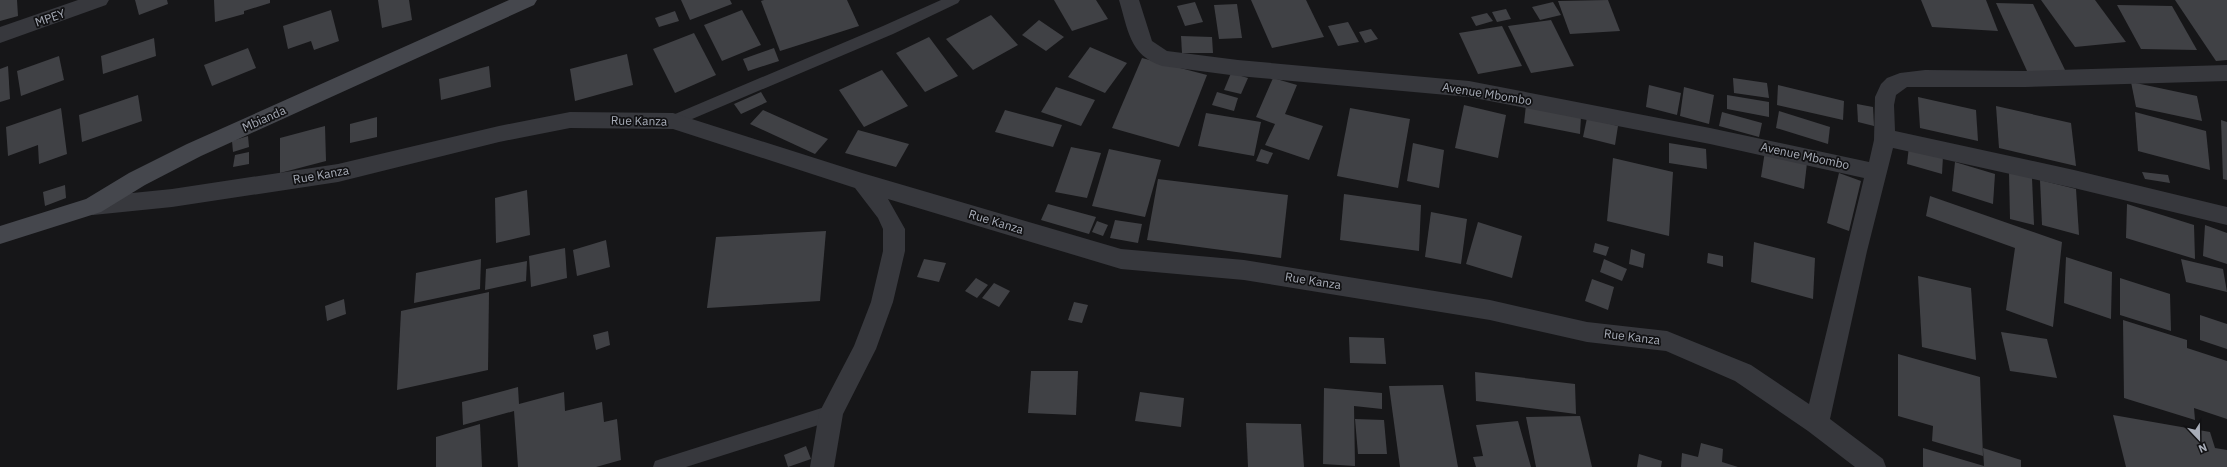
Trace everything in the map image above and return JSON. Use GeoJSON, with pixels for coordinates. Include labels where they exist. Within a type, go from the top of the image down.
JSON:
{"type":"FeatureCollection","features":[{"type":"Feature","properties":{"kind":"street","name":"MPEY"},"geometry":{"type":"LineString","coordinates":[[0,35],[99,0]]}},
{"type":"Feature","properties":{"kind":"street","name":"Mbianda"},"geometry":{"type":"LineString","coordinates":[[0,235],[93,206],[137,179],[194,150],[527,0]]}},
{"type":"Feature","properties":{"kind":"street","name":"Avenue Mbombo"},"geometry":{"type":"LineString","coordinates":[[1129,0],[1143,46],[1162,58],[1238,68],[1469,88],[1702,134],[1876,172]]}},
{"type":"Feature","properties":{"kind":"street"},"geometry":{"type":"LineString","coordinates":[[1817,423],[1876,172],[1886,138],[1885,94],[1896,82],[1903,80],[2227,73]]}},
{"type":"Feature","properties":{"kind":"street","name":"Rue Kanza"},"geometry":{"type":"LineString","coordinates":[[93,206],[172,198],[338,173],[499,134],[570,120],[674,121],[862,182],[1121,259],[1244,270],[1490,310],[1587,332],[1666,341],[1743,373],[1817,423],[1874,467]]}},
{"type":"Feature","properties":{"kind":"street"},"geometry":{"type":"LineString","coordinates":[[1886,138],[2074,179],[2227,216]]}},
{"type":"Feature","properties":{"kind":"street"},"geometry":{"type":"LineString","coordinates":[[822,467],[831,413],[864,349],[882,302],[894,251],[894,229],[886,212],[862,182]]}},
{"type":"Feature","properties":{"kind":"lane"},"geometry":{"type":"LineString","coordinates":[[674,121],[888,30],[952,0]]}},
{"type":"Feature","properties":{"kind":"lane"},"geometry":{"type":"LineString","coordinates":[[661,467],[831,413]]}},
{"type":"Feature","properties":{"kind":"building"},"geometry":{"type":"Polygon","coordinates":[[[0,0],[17,0],[18,16],[0,21],[0,0]]]}},
{"type":"Feature","properties":{"kind":"building"},"geometry":{"type":"Polygon","coordinates":[[[135,0],[167,0],[168,4],[139,15],[135,0]]]}},
{"type":"Feature","properties":{"kind":"building"},"geometry":{"type":"Polygon","coordinates":[[[214,0],[270,0],[270,3],[244,11],[244,14],[215,22],[214,0]]]}},
{"type":"Feature","properties":{"kind":"building"},"geometry":{"type":"Polygon","coordinates":[[[378,0],[409,0],[412,20],[382,28],[378,0]]]}},
{"type":"Feature","properties":{"kind":"building"},"geometry":{"type":"Polygon","coordinates":[[[681,0],[730,0],[732,4],[690,20],[681,0]]]}},
{"type":"Feature","properties":{"kind":"building"},"geometry":{"type":"Polygon","coordinates":[[[847,0],[859,26],[780,51],[761,1],[847,0]]]}},
{"type":"Feature","properties":{"kind":"building"},"geometry":{"type":"Polygon","coordinates":[[[1054,0],[1096,0],[1108,19],[1072,31],[1054,0]]]}},
{"type":"Feature","properties":{"kind":"building"},"geometry":{"type":"Polygon","coordinates":[[[1251,0],[1306,0],[1324,37],[1272,48],[1251,0]]]}},
{"type":"Feature","properties":{"kind":"building"},"geometry":{"type":"Polygon","coordinates":[[[1608,0],[1620,31],[1570,34],[1558,1],[1608,0]]]}},
{"type":"Feature","properties":{"kind":"building"},"geometry":{"type":"Polygon","coordinates":[[[1921,0],[1986,0],[1998,31],[1932,27],[1921,0]]]}},
{"type":"Feature","properties":{"kind":"building"},"geometry":{"type":"Polygon","coordinates":[[[2041,0],[2095,0],[2126,42],[2075,47],[2041,0]]]}},
{"type":"Feature","properties":{"kind":"building"},"geometry":{"type":"Polygon","coordinates":[[[2175,0],[2227,0],[2227,60],[2216,61],[2175,0]]]}},
{"type":"Feature","properties":{"kind":"building"},"geometry":{"type":"Polygon","coordinates":[[[1195,2],[1203,22],[1185,26],[1177,6],[1195,2]]]}},
{"type":"Feature","properties":{"kind":"building"},"geometry":{"type":"Polygon","coordinates":[[[1553,2],[1561,15],[1540,20],[1532,7],[1553,2]]]}},
{"type":"Feature","properties":{"kind":"building"},"geometry":{"type":"Polygon","coordinates":[[[1996,3],[2033,4],[2066,72],[2027,71],[1996,3]]]}},
{"type":"Feature","properties":{"kind":"building"},"geometry":{"type":"Polygon","coordinates":[[[1237,4],[1242,38],[1219,39],[1214,5],[1237,4]]]}},
{"type":"Feature","properties":{"kind":"building"},"geometry":{"type":"Polygon","coordinates":[[[2117,5],[2172,6],[2197,50],[2141,49],[2117,5]]]}},
{"type":"Feature","properties":{"kind":"building"},"geometry":{"type":"Polygon","coordinates":[[[1506,9],[1511,19],[1497,22],[1492,12],[1506,9]]]}},
{"type":"Feature","properties":{"kind":"building"},"geometry":{"type":"Polygon","coordinates":[[[331,10],[339,41],[314,50],[311,41],[288,49],[283,26],[331,10]]]}},
{"type":"Feature","properties":{"kind":"building"},"geometry":{"type":"Polygon","coordinates":[[[742,10],[761,45],[722,61],[704,25],[742,10]]]}},
{"type":"Feature","properties":{"kind":"building"},"geometry":{"type":"Polygon","coordinates":[[[675,11],[679,21],[659,27],[655,18],[675,11]]]}},
{"type":"Feature","properties":{"kind":"building"},"geometry":{"type":"Polygon","coordinates":[[[1487,13],[1493,21],[1476,26],[1471,17],[1487,13]]]}},
{"type":"Feature","properties":{"kind":"building"},"geometry":{"type":"Polygon","coordinates":[[[991,15],[1018,45],[973,70],[946,39],[991,15]]]}},
{"type":"Feature","properties":{"kind":"building"},"geometry":{"type":"Polygon","coordinates":[[[1039,20],[1064,37],[1046,51],[1022,35],[1039,20]]]}},
{"type":"Feature","properties":{"kind":"building"},"geometry":{"type":"Polygon","coordinates":[[[1551,20],[1574,66],[1531,73],[1508,26],[1551,20]]]}},
{"type":"Feature","properties":{"kind":"building"},"geometry":{"type":"Polygon","coordinates":[[[1348,22],[1359,42],[1338,46],[1328,26],[1348,22]]]}},
{"type":"Feature","properties":{"kind":"building"},"geometry":{"type":"Polygon","coordinates":[[[1502,26],[1522,66],[1478,74],[1459,33],[1502,26]]]}},
{"type":"Feature","properties":{"kind":"building"},"geometry":{"type":"Polygon","coordinates":[[[1371,29],[1378,39],[1365,43],[1359,32],[1371,29]]]}},
{"type":"Feature","properties":{"kind":"building"},"geometry":{"type":"Polygon","coordinates":[[[694,33],[716,75],[675,93],[653,49],[694,33]]]}},
{"type":"Feature","properties":{"kind":"building"},"geometry":{"type":"Polygon","coordinates":[[[1181,36],[1212,37],[1213,53],[1182,53],[1181,36]]]}},
{"type":"Feature","properties":{"kind":"building"},"geometry":{"type":"Polygon","coordinates":[[[929,37],[958,76],[925,92],[896,53],[929,37]]]}},
{"type":"Feature","properties":{"kind":"building"},"geometry":{"type":"Polygon","coordinates":[[[154,38],[156,56],[103,74],[101,56],[154,38]]]}},
{"type":"Feature","properties":{"kind":"building"},"geometry":{"type":"Polygon","coordinates":[[[1090,47],[1127,63],[1105,93],[1068,77],[1090,47]]]}},
{"type":"Feature","properties":{"kind":"building"},"geometry":{"type":"Polygon","coordinates":[[[248,48],[256,68],[212,86],[204,65],[248,48]]]}},
{"type":"Feature","properties":{"kind":"building"},"geometry":{"type":"Polygon","coordinates":[[[774,48],[779,61],[748,71],[743,59],[774,48]]]}},
{"type":"Feature","properties":{"kind":"building"},"geometry":{"type":"Polygon","coordinates":[[[627,54],[633,85],[575,101],[570,69],[627,54]]]}},
{"type":"Feature","properties":{"kind":"building"},"geometry":{"type":"Polygon","coordinates":[[[59,56],[64,80],[21,96],[17,71],[59,56]]]}},
{"type":"Feature","properties":{"kind":"building"},"geometry":{"type":"Polygon","coordinates":[[[1142,58],[1207,75],[1179,147],[1112,128],[1142,58]]]}},
{"type":"Feature","properties":{"kind":"building"},"geometry":{"type":"Polygon","coordinates":[[[8,66],[10,99],[0,102],[0,69],[8,66]]]}},
{"type":"Feature","properties":{"kind":"building"},"geometry":{"type":"Polygon","coordinates":[[[489,66],[491,87],[441,100],[439,79],[489,66]]]}},
{"type":"Feature","properties":{"kind":"building"},"geometry":{"type":"Polygon","coordinates":[[[882,70],[908,106],[864,127],[839,90],[882,70]]]}},
{"type":"Feature","properties":{"kind":"building"},"geometry":{"type":"Polygon","coordinates":[[[1231,73],[1248,78],[1241,94],[1224,90],[1231,73]]]}},
{"type":"Feature","properties":{"kind":"building"},"geometry":{"type":"Polygon","coordinates":[[[1273,78],[1297,85],[1285,114],[1323,126],[1309,160],[1265,145],[1275,124],[1256,117],[1273,78]]]}},
{"type":"Feature","properties":{"kind":"building"},"geometry":{"type":"Polygon","coordinates":[[[1733,78],[1767,83],[1769,98],[1734,93],[1733,78]]]}},
{"type":"Feature","properties":{"kind":"building"},"geometry":{"type":"Polygon","coordinates":[[[2131,82],[2197,96],[2202,121],[2136,107],[2131,82]]]}},
{"type":"Feature","properties":{"kind":"building"},"geometry":{"type":"Polygon","coordinates":[[[1649,85],[1681,93],[1677,115],[1646,107],[1649,85]]]}},
{"type":"Feature","properties":{"kind":"building"},"geometry":{"type":"Polygon","coordinates":[[[1778,85],[1844,101],[1843,120],[1777,105],[1778,85]]]}},
{"type":"Feature","properties":{"kind":"building"},"geometry":{"type":"Polygon","coordinates":[[[1056,87],[1095,100],[1081,126],[1041,112],[1056,87]]]}},
{"type":"Feature","properties":{"kind":"building"},"geometry":{"type":"Polygon","coordinates":[[[1684,87],[1714,95],[1709,124],[1680,116],[1684,87]]]}},
{"type":"Feature","properties":{"kind":"building"},"geometry":{"type":"Polygon","coordinates":[[[761,92],[767,102],[741,114],[734,104],[761,92]]]}},
{"type":"Feature","properties":{"kind":"building"},"geometry":{"type":"Polygon","coordinates":[[[1217,92],[1238,98],[1234,111],[1212,105],[1217,92]]]}},
{"type":"Feature","properties":{"kind":"building"},"geometry":{"type":"Polygon","coordinates":[[[138,95],[142,121],[82,142],[79,115],[138,95]]]}},
{"type":"Feature","properties":{"kind":"building"},"geometry":{"type":"Polygon","coordinates":[[[1727,95],[1769,102],[1769,117],[1727,109],[1727,95]]]}},
{"type":"Feature","properties":{"kind":"building"},"geometry":{"type":"Polygon","coordinates":[[[1918,97],[1976,110],[1978,141],[1920,128],[1918,97]]]}},
{"type":"Feature","properties":{"kind":"building"},"geometry":{"type":"Polygon","coordinates":[[[1857,104],[1873,107],[1874,126],[1858,122],[1857,104]]]}},
{"type":"Feature","properties":{"kind":"building"},"geometry":{"type":"Polygon","coordinates":[[[1464,105],[1506,115],[1498,158],[1455,148],[1464,105]]]}},
{"type":"Feature","properties":{"kind":"building"},"geometry":{"type":"Polygon","coordinates":[[[1526,105],[1581,116],[1580,134],[1524,123],[1526,105]]]}},
{"type":"Feature","properties":{"kind":"building"},"geometry":{"type":"Polygon","coordinates":[[[1996,106],[2071,123],[2076,166],[1999,148],[1996,106]]]}},
{"type":"Feature","properties":{"kind":"building"},"geometry":{"type":"Polygon","coordinates":[[[61,108],[67,154],[39,164],[38,145],[8,156],[6,127],[61,108]]]}},
{"type":"Feature","properties":{"kind":"building"},"geometry":{"type":"Polygon","coordinates":[[[1350,108],[1410,119],[1398,188],[1337,176],[1350,108]]]}},
{"type":"Feature","properties":{"kind":"building"},"geometry":{"type":"Polygon","coordinates":[[[763,110],[828,139],[815,154],[750,124],[763,110]]]}},
{"type":"Feature","properties":{"kind":"building"},"geometry":{"type":"Polygon","coordinates":[[[1005,110],[1062,125],[1053,147],[995,132],[1005,110]]]}},
{"type":"Feature","properties":{"kind":"building"},"geometry":{"type":"Polygon","coordinates":[[[1779,111],[1830,127],[1828,144],[1776,128],[1779,111]]]}},
{"type":"Feature","properties":{"kind":"building"},"geometry":{"type":"Polygon","coordinates":[[[1722,112],[1762,123],[1759,137],[1719,126],[1722,112]]]}},
{"type":"Feature","properties":{"kind":"building"},"geometry":{"type":"Polygon","coordinates":[[[2135,112],[2206,131],[2210,170],[2138,151],[2135,112]]]}},
{"type":"Feature","properties":{"kind":"building"},"geometry":{"type":"Polygon","coordinates":[[[1206,113],[1261,122],[1254,156],[1198,146],[1206,113]]]}},
{"type":"Feature","properties":{"kind":"building"},"geometry":{"type":"Polygon","coordinates":[[[377,117],[377,137],[350,143],[350,124],[377,117]]]}},
{"type":"Feature","properties":{"kind":"building"},"geometry":{"type":"Polygon","coordinates":[[[1587,118],[1618,126],[1615,145],[1583,137],[1587,118]]]}},
{"type":"Feature","properties":{"kind":"building"},"geometry":{"type":"Polygon","coordinates":[[[2221,120],[2227,122],[2227,180],[2223,179],[2221,120]]]}},
{"type":"Feature","properties":{"kind":"building"},"geometry":{"type":"Polygon","coordinates":[[[325,126],[326,161],[280,173],[280,138],[325,126]]]}},
{"type":"Feature","properties":{"kind":"building"},"geometry":{"type":"Polygon","coordinates":[[[858,130],[909,144],[896,167],[845,153],[858,130]]]}},
{"type":"Feature","properties":{"kind":"building"},"geometry":{"type":"Polygon","coordinates":[[[248,136],[249,147],[233,152],[232,141],[248,136]]]}},
{"type":"Feature","properties":{"kind":"building"},"geometry":{"type":"Polygon","coordinates":[[[1413,143],[1444,150],[1439,188],[1407,181],[1413,143]]]}},
{"type":"Feature","properties":{"kind":"building"},"geometry":{"type":"Polygon","coordinates":[[[1669,143],[1706,149],[1707,169],[1669,163],[1669,143]]]}},
{"type":"Feature","properties":{"kind":"building"},"geometry":{"type":"Polygon","coordinates":[[[1909,146],[1943,156],[1942,174],[1907,164],[1909,146]]]}},
{"type":"Feature","properties":{"kind":"building"},"geometry":{"type":"Polygon","coordinates":[[[1071,147],[1101,153],[1087,198],[1055,192],[1071,147]]]}},
{"type":"Feature","properties":{"kind":"building"},"geometry":{"type":"Polygon","coordinates":[[[1109,149],[1161,160],[1145,217],[1092,206],[1109,149]]]}},
{"type":"Feature","properties":{"kind":"building"},"geometry":{"type":"Polygon","coordinates":[[[1261,149],[1273,153],[1268,164],[1256,161],[1261,149]]]}},
{"type":"Feature","properties":{"kind":"building"},"geometry":{"type":"Polygon","coordinates":[[[1765,151],[1807,163],[1804,189],[1761,177],[1765,151]]]}},
{"type":"Feature","properties":{"kind":"building"},"geometry":{"type":"Polygon","coordinates":[[[249,152],[249,164],[233,167],[235,155],[249,152]]]}},
{"type":"Feature","properties":{"kind":"building"},"geometry":{"type":"Polygon","coordinates":[[[1613,158],[1673,172],[1669,236],[1607,221],[1613,158]]]}},
{"type":"Feature","properties":{"kind":"building"},"geometry":{"type":"Polygon","coordinates":[[[1955,162],[1995,174],[1993,204],[1952,191],[1955,162]]]}},
{"type":"Feature","properties":{"kind":"building"},"geometry":{"type":"Polygon","coordinates":[[[2009,172],[2032,178],[2034,225],[2010,219],[2009,172]]]}},
{"type":"Feature","properties":{"kind":"building"},"geometry":{"type":"Polygon","coordinates":[[[2142,172],[2168,175],[2170,183],[2145,179],[2142,172]]]}},
{"type":"Feature","properties":{"kind":"building"},"geometry":{"type":"Polygon","coordinates":[[[1839,173],[1861,181],[1849,231],[1827,223],[1839,173]]]}},
{"type":"Feature","properties":{"kind":"building"},"geometry":{"type":"Polygon","coordinates":[[[1158,179],[1288,195],[1281,258],[1147,240],[1158,179]]]}},
{"type":"Feature","properties":{"kind":"building"},"geometry":{"type":"Polygon","coordinates":[[[2040,180],[2076,189],[2079,235],[2042,225],[2040,180]]]}},
{"type":"Feature","properties":{"kind":"building"},"geometry":{"type":"Polygon","coordinates":[[[65,185],[66,198],[45,206],[43,192],[65,185]]]}},
{"type":"Feature","properties":{"kind":"building"},"geometry":{"type":"Polygon","coordinates":[[[527,190],[530,235],[496,243],[495,198],[527,190]]]}},
{"type":"Feature","properties":{"kind":"building"},"geometry":{"type":"Polygon","coordinates":[[[1344,194],[1421,205],[1419,251],[1340,240],[1344,194]]]}},
{"type":"Feature","properties":{"kind":"building"},"geometry":{"type":"Polygon","coordinates":[[[1930,196],[2062,242],[2053,327],[2006,310],[2015,248],[1926,216],[1930,196]]]}},
{"type":"Feature","properties":{"kind":"building"},"geometry":{"type":"Polygon","coordinates":[[[1048,204],[1096,217],[1089,234],[1041,220],[1048,204]]]}},
{"type":"Feature","properties":{"kind":"building"},"geometry":{"type":"Polygon","coordinates":[[[2127,204],[2194,225],[2195,259],[2126,238],[2127,204]]]}},
{"type":"Feature","properties":{"kind":"building"},"geometry":{"type":"Polygon","coordinates":[[[1431,212],[1467,219],[1461,264],[1425,257],[1431,212]]]}},
{"type":"Feature","properties":{"kind":"building"},"geometry":{"type":"Polygon","coordinates":[[[1115,220],[1142,224],[1138,243],[1110,238],[1115,220]]]}},
{"type":"Feature","properties":{"kind":"building"},"geometry":{"type":"Polygon","coordinates":[[[1097,221],[1108,225],[1103,236],[1092,232],[1097,221]]]}},
{"type":"Feature","properties":{"kind":"building"},"geometry":{"type":"Polygon","coordinates":[[[1478,222],[1522,236],[1512,278],[1466,264],[1478,222]]]}},
{"type":"Feature","properties":{"kind":"building"},"geometry":{"type":"Polygon","coordinates":[[[2205,225],[2227,233],[2227,264],[2203,256],[2205,225]]]}},
{"type":"Feature","properties":{"kind":"building"},"geometry":{"type":"Polygon","coordinates":[[[826,231],[820,301],[707,308],[716,237],[826,231]]]}},
{"type":"Feature","properties":{"kind":"building"},"geometry":{"type":"Polygon","coordinates":[[[606,240],[610,267],[577,276],[573,250],[606,240]]]}},
{"type":"Feature","properties":{"kind":"building"},"geometry":{"type":"Polygon","coordinates":[[[1754,242],[1815,258],[1813,299],[1751,282],[1754,242]]]}},
{"type":"Feature","properties":{"kind":"building"},"geometry":{"type":"Polygon","coordinates":[[[1595,243],[1609,247],[1606,256],[1593,252],[1595,243]]]}},
{"type":"Feature","properties":{"kind":"building"},"geometry":{"type":"Polygon","coordinates":[[[565,248],[567,278],[531,287],[529,256],[565,248]]]}},
{"type":"Feature","properties":{"kind":"building"},"geometry":{"type":"Polygon","coordinates":[[[1631,249],[1645,254],[1643,268],[1629,264],[1631,249]]]}},
{"type":"Feature","properties":{"kind":"building"},"geometry":{"type":"Polygon","coordinates":[[[1708,253],[1723,256],[1723,267],[1707,263],[1708,253]]]}},
{"type":"Feature","properties":{"kind":"building"},"geometry":{"type":"Polygon","coordinates":[[[2066,257],[2112,272],[2111,319],[2064,303],[2066,257]]]}},
{"type":"Feature","properties":{"kind":"building"},"geometry":{"type":"Polygon","coordinates":[[[481,259],[480,289],[414,303],[416,273],[481,259]]]}},
{"type":"Feature","properties":{"kind":"building"},"geometry":{"type":"Polygon","coordinates":[[[924,259],[946,263],[939,282],[917,277],[924,259]]]}},
{"type":"Feature","properties":{"kind":"building"},"geometry":{"type":"Polygon","coordinates":[[[1604,259],[1627,269],[1622,281],[1600,272],[1604,259]]]}},
{"type":"Feature","properties":{"kind":"building"},"geometry":{"type":"Polygon","coordinates":[[[2181,259],[2223,269],[2227,292],[2186,282],[2181,259]]]}},
{"type":"Feature","properties":{"kind":"building"},"geometry":{"type":"Polygon","coordinates":[[[527,261],[526,281],[485,290],[486,269],[527,261]]]}},
{"type":"Feature","properties":{"kind":"building"},"geometry":{"type":"Polygon","coordinates":[[[1918,276],[1971,288],[1976,360],[1922,347],[1918,276]]]}},
{"type":"Feature","properties":{"kind":"building"},"geometry":{"type":"Polygon","coordinates":[[[976,278],[988,285],[977,298],[965,291],[976,278]]]}},
{"type":"Feature","properties":{"kind":"building"},"geometry":{"type":"Polygon","coordinates":[[[2120,278],[2170,294],[2171,331],[2120,315],[2120,278]]]}},
{"type":"Feature","properties":{"kind":"building"},"geometry":{"type":"Polygon","coordinates":[[[1592,279],[1614,287],[1608,310],[1585,301],[1592,279]]]}},
{"type":"Feature","properties":{"kind":"building"},"geometry":{"type":"Polygon","coordinates":[[[994,283],[1010,291],[999,307],[982,298],[994,283]]]}},
{"type":"Feature","properties":{"kind":"building"},"geometry":{"type":"Polygon","coordinates":[[[489,292],[488,370],[397,390],[401,311],[489,292]]]}},
{"type":"Feature","properties":{"kind":"building"},"geometry":{"type":"Polygon","coordinates":[[[344,299],[346,314],[327,321],[325,306],[344,299]]]}},
{"type":"Feature","properties":{"kind":"building"},"geometry":{"type":"Polygon","coordinates":[[[1074,302],[1088,305],[1082,323],[1068,320],[1074,302]]]}},
{"type":"Feature","properties":{"kind":"building"},"geometry":{"type":"Polygon","coordinates":[[[2200,315],[2227,324],[2227,349],[2200,340],[2200,315]]]}},
{"type":"Feature","properties":{"kind":"building"},"geometry":{"type":"Polygon","coordinates":[[[2123,320],[2187,340],[2187,348],[2227,361],[2227,419],[2194,408],[2195,420],[2124,398],[2123,320]]]}},
{"type":"Feature","properties":{"kind":"building"},"geometry":{"type":"Polygon","coordinates":[[[608,331],[610,345],[596,350],[593,335],[608,331]]]}},
{"type":"Feature","properties":{"kind":"building"},"geometry":{"type":"Polygon","coordinates":[[[2001,332],[2047,339],[2057,378],[2010,371],[2001,332]]]}},
{"type":"Feature","properties":{"kind":"building"},"geometry":{"type":"Polygon","coordinates":[[[1349,337],[1384,338],[1386,364],[1350,363],[1349,337]]]}},
{"type":"Feature","properties":{"kind":"building"},"geometry":{"type":"Polygon","coordinates":[[[1898,354],[1980,377],[1983,456],[1932,441],[1933,426],[1898,416],[1898,354]]]}},
{"type":"Feature","properties":{"kind":"building"},"geometry":{"type":"Polygon","coordinates":[[[1031,371],[1078,371],[1076,415],[1028,413],[1031,371]]]}},
{"type":"Feature","properties":{"kind":"building"},"geometry":{"type":"Polygon","coordinates":[[[1475,372],[1575,384],[1576,414],[1476,401],[1475,372]]]}},
{"type":"Feature","properties":{"kind":"building"},"geometry":{"type":"Polygon","coordinates":[[[1443,385],[1458,467],[1400,467],[1389,386],[1443,385]]]}},
{"type":"Feature","properties":{"kind":"building"},"geometry":{"type":"Polygon","coordinates":[[[518,387],[519,404],[564,392],[565,411],[602,402],[604,422],[617,419],[621,460],[596,467],[518,467],[514,411],[463,425],[462,402],[518,387]]]}},
{"type":"Feature","properties":{"kind":"building"},"geometry":{"type":"Polygon","coordinates":[[[1324,388],[1382,393],[1382,409],[1354,406],[1355,466],[1323,464],[1324,388]]]}},
{"type":"Feature","properties":{"kind":"building"},"geometry":{"type":"Polygon","coordinates":[[[1140,392],[1184,398],[1181,427],[1135,421],[1140,392]]]}},
{"type":"Feature","properties":{"kind":"building"},"geometry":{"type":"Polygon","coordinates":[[[2113,415],[2210,432],[2215,448],[2227,450],[2227,467],[2126,467],[2113,415]]]}},
{"type":"Feature","properties":{"kind":"building"},"geometry":{"type":"Polygon","coordinates":[[[1580,416],[1592,467],[1536,467],[1526,417],[1580,416]]]}},
{"type":"Feature","properties":{"kind":"building"},"geometry":{"type":"Polygon","coordinates":[[[1355,419],[1384,420],[1387,454],[1358,454],[1355,419]]]}},
{"type":"Feature","properties":{"kind":"building"},"geometry":{"type":"Polygon","coordinates":[[[1518,421],[1531,467],[1476,467],[1473,457],[1483,456],[1476,425],[1518,421]]]}},
{"type":"Feature","properties":{"kind":"building"},"geometry":{"type":"Polygon","coordinates":[[[1246,423],[1301,424],[1304,467],[1248,467],[1246,423]]]}},
{"type":"Feature","properties":{"kind":"building"},"geometry":{"type":"Polygon","coordinates":[[[480,424],[482,467],[436,467],[436,437],[480,424]]]}},
{"type":"Feature","properties":{"kind":"building"},"geometry":{"type":"Polygon","coordinates":[[[1701,443],[1723,449],[1722,462],[1738,467],[1681,467],[1682,453],[1698,457],[1701,443]]]}},
{"type":"Feature","properties":{"kind":"building"},"geometry":{"type":"Polygon","coordinates":[[[806,446],[811,459],[788,467],[784,455],[806,446]]]}},
{"type":"Feature","properties":{"kind":"building"},"geometry":{"type":"Polygon","coordinates":[[[1923,448],[1984,466],[1983,448],[2021,460],[2021,467],[1923,467],[1923,448]]]}},
{"type":"Feature","properties":{"kind":"building"},"geometry":{"type":"Polygon","coordinates":[[[1639,454],[1662,461],[1661,467],[1637,467],[1639,454]]]}}]}
